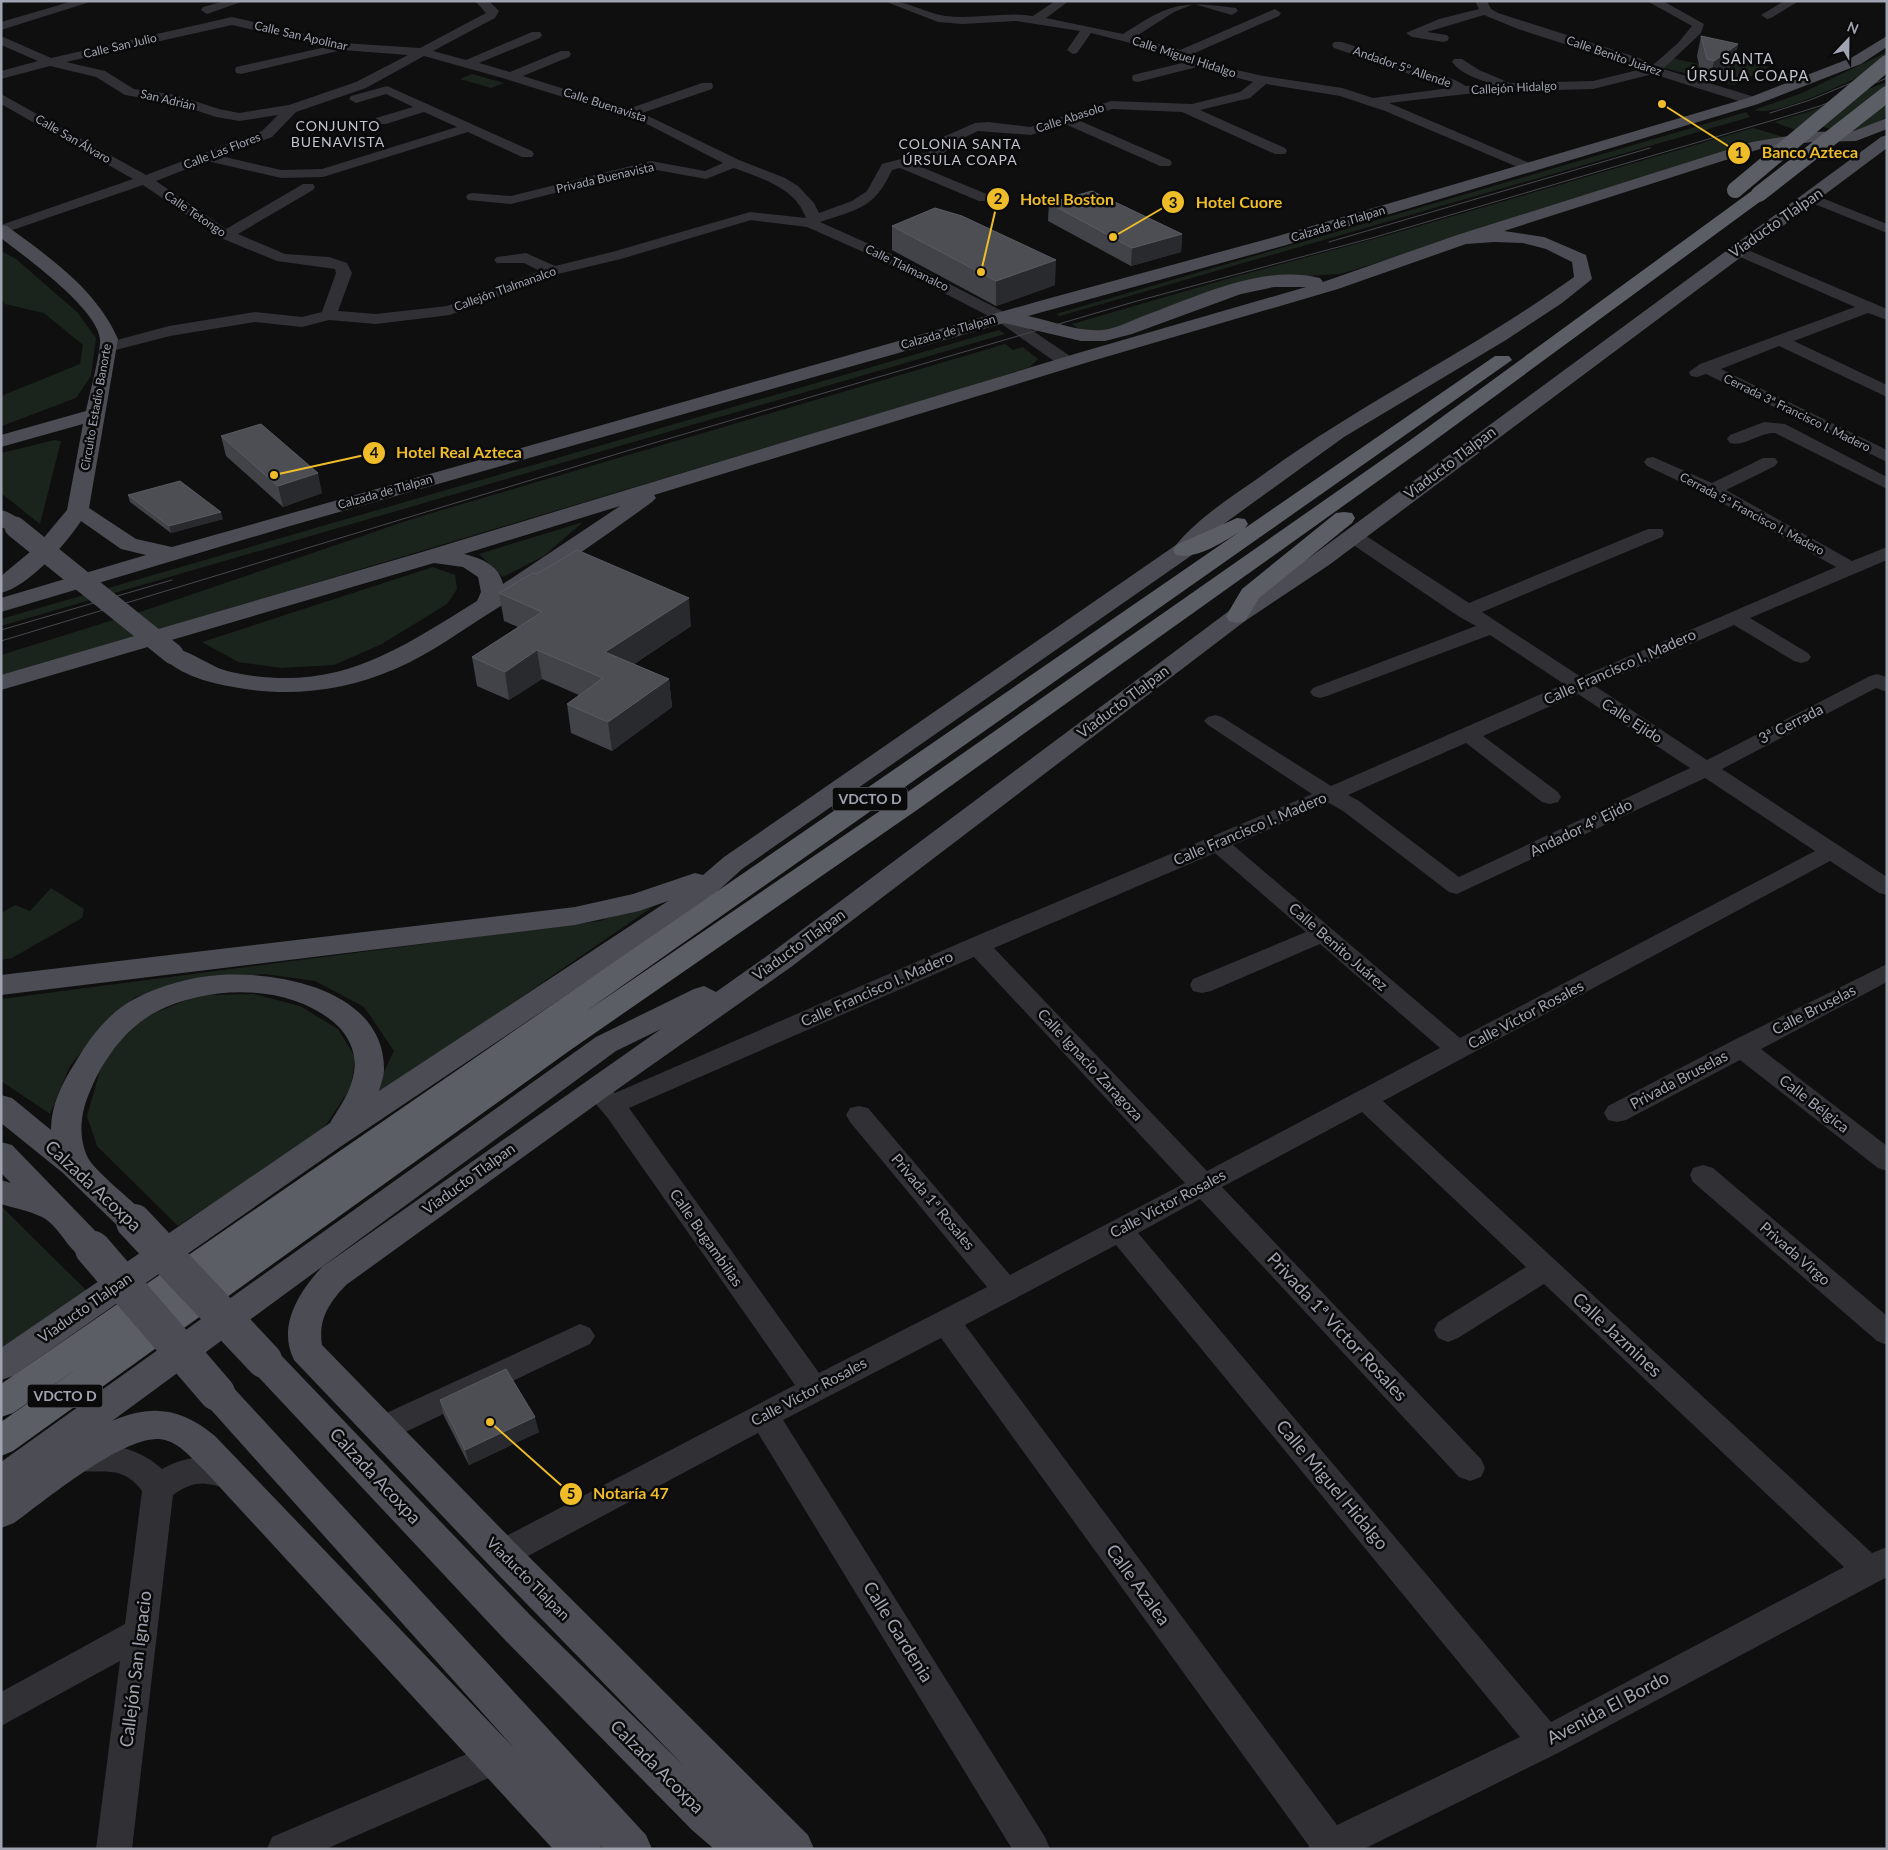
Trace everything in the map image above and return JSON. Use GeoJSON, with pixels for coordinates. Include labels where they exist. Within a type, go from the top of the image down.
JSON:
{"type":"FeatureCollection","features":[{"type":"Feature","properties":{"kind":"highway","name":"Viaducto Tlalpan"},"geometry":{"type":"LineString","coordinates":[[1,1403],[1596,295],[1681,234],[1747,192],[1887,63]]}},
{"type":"Feature","properties":{"kind":"highway","name":"Viaducto Tlalpan"},"geometry":{"type":"LineString","coordinates":[[1,1441],[560,1044],[908,804],[1438,429],[1747,192],[1887,94]]}},
{"type":"Feature","properties":{"kind":"highway"},"geometry":{"type":"LineString","coordinates":[[1237,616],[1250,594],[1286,567],[1314,541],[1425,457],[1435,445],[1438,429]]}},
{"type":"Feature","properties":{"kind":"highway"},"geometry":{"type":"LineString","coordinates":[[1184,550],[1220,535],[1322,468],[1371,450]]}},
{"type":"Feature","properties":{"kind":"main road","name":"Calzada de Tlalpan"},"geometry":{"type":"LineString","coordinates":[[1,605],[291,519],[1002,317],[1277,242],[1754,101],[1856,61],[1887,40]]}},
{"type":"Feature","properties":{"kind":"main road"},"geometry":{"type":"LineString","coordinates":[[1,683],[430,556],[1068,362],[1332,285],[1463,239],[1758,145],[1812,138],[1856,136],[1887,123]]}},
{"type":"Feature","properties":{"kind":"main road","name":"Viaducto Tlalpan"},"geometry":{"type":"LineString","coordinates":[[793,1849],[502,1554],[306,1350],[303,1325],[313,1299],[334,1276],[603,1097],[781,960],[1237,616],[1353,536],[1736,250],[1812,198],[1887,140]]}},
{"type":"Feature","properties":{"kind":"main road","name":"Circuito Estadio Banorte"},"geometry":{"type":"LineString","coordinates":[[1,230],[48,266],[93,309],[107,331],[109,339],[78,510],[63,532],[42,554],[1,586]]}},
{"type":"Feature","properties":{"kind":"main road","name":"Viaducto Tlalpan"},"geometry":{"type":"LineString","coordinates":[[1,1366],[332,1137],[698,894],[733,863],[1184,550],[1199,531],[1214,519],[1326,440],[1463,359],[1546,307],[1583,279],[1580,259],[1549,243],[1512,236],[1463,239]]}},
{"type":"Feature","properties":{"kind":"main road"},"geometry":{"type":"LineString","coordinates":[[1002,317],[1033,321],[1079,336],[1100,336],[1131,328],[1203,300],[1263,283],[1297,280],[1332,285]]}},
{"type":"Feature","properties":{"kind":"main road"},"geometry":{"type":"LineString","coordinates":[[1,441],[95,415]]}},
{"type":"Feature","properties":{"kind":"main road"},"geometry":{"type":"LineString","coordinates":[[8,522],[173,654],[195,669],[226,679],[280,685],[319,682],[355,674],[386,664],[487,605],[577,548],[662,486]]}},
{"type":"Feature","properties":{"kind":"main road"},"geometry":{"type":"LineString","coordinates":[[78,510],[129,544],[152,551],[176,554]]}},
{"type":"Feature","properties":{"kind":"main road"},"geometry":{"type":"LineString","coordinates":[[430,556],[465,561],[485,571],[493,582],[494,589],[487,605]]}},
{"type":"Feature","properties":{"kind":"main road"},"geometry":{"type":"LineString","coordinates":[[1,985],[575,916],[615,908],[664,894],[733,863]]}},
{"type":"Feature","properties":{"kind":"main road"},"geometry":{"type":"LineString","coordinates":[[1,1482],[606,1044],[781,960]]}},
{"type":"Feature","properties":{"kind":"main road"},"geometry":{"type":"LineString","coordinates":[[74,1165],[66,1136],[72,1098],[86,1068],[109,1035],[144,1006],[162,997],[200,986],[264,985],[302,993],[335,1008],[360,1030],[370,1055],[368,1082],[356,1110],[332,1137]]}},
{"type":"Feature","properties":{"kind":"main road","name":"Calzada Acoxpa"},"geometry":{"type":"LineString","coordinates":[[1,1106],[74,1165],[134,1222],[518,1628],[706,1816],[746,1849]]}},
{"type":"Feature","properties":{"kind":"main road"},"geometry":{"type":"LineString","coordinates":[[1,1153],[93,1249],[217,1393],[631,1849]]}},
{"type":"Feature","properties":{"kind":"main road"},"geometry":{"type":"LineString","coordinates":[[1,1192],[56,1209]]}},
{"type":"Feature","properties":{"kind":"main road"},"geometry":{"type":"LineString","coordinates":[[1,1512],[76,1459],[122,1431],[156,1424],[177,1428],[195,1437],[581,1849]]}},
{"type":"Feature","properties":{"kind":"street"},"geometry":{"type":"LineString","coordinates":[[1,26],[87,1]]}},
{"type":"Feature","properties":{"kind":"street"},"geometry":{"type":"LineString","coordinates":[[207,10],[238,1]]}},
{"type":"Feature","properties":{"kind":"street","name":"Calle Las Flores"},"geometry":{"type":"LineString","coordinates":[[1,230],[145,180],[267,134],[291,109],[361,85],[491,16],[492,11],[490,7],[481,1]]}},
{"type":"Feature","properties":{"kind":"street","name":"Calle Miguel Hidalgo"},"geometry":{"type":"LineString","coordinates":[[890,1],[943,19],[1007,17],[1088,29],[1181,54],[1197,63],[1263,80],[1327,89],[1374,101],[1527,167]]}},
{"type":"Feature","properties":{"kind":"street"},"geometry":{"type":"LineString","coordinates":[[1036,20],[1063,1]]}},
{"type":"Feature","properties":{"kind":"street"},"geometry":{"type":"LineString","coordinates":[[1125,38],[1170,9],[1190,1]]}},
{"type":"Feature","properties":{"kind":"street"},"geometry":{"type":"LineString","coordinates":[[1198,1],[1232,11]]}},
{"type":"Feature","properties":{"kind":"street"},"geometry":{"type":"LineString","coordinates":[[1653,1],[1698,24],[1697,30],[1682,46],[1654,70]]}},
{"type":"Feature","properties":{"kind":"street"},"geometry":{"type":"LineString","coordinates":[[1767,15],[1793,1]]}},
{"type":"Feature","properties":{"kind":"street"},"geometry":{"type":"LineString","coordinates":[[1442,38],[1412,33],[1484,6]]}},
{"type":"Feature","properties":{"kind":"street","name":"Calle Benito Juárez"},"geometry":{"type":"LineString","coordinates":[[1484,6],[1522,26],[1754,101]]}},
{"type":"Feature","properties":{"kind":"street"},"geometry":{"type":"LineString","coordinates":[[1181,54],[1276,14]]}},
{"type":"Feature","properties":{"kind":"street","name":"Calle San Apolinar"},"geometry":{"type":"LineString","coordinates":[[240,22],[343,47],[423,52]]}},
{"type":"Feature","properties":{"kind":"street","name":"Calle San Julio"},"geometry":{"type":"LineString","coordinates":[[1,75],[211,25],[240,22]]}},
{"type":"Feature","properties":{"kind":"street"},"geometry":{"type":"LineString","coordinates":[[1073,50],[1088,29]]}},
{"type":"Feature","properties":{"kind":"street"},"geometry":{"type":"LineString","coordinates":[[468,64],[536,34]]}},
{"type":"Feature","properties":{"kind":"street","name":"San Adrián"},"geometry":{"type":"LineString","coordinates":[[1,40],[50,62],[100,74],[130,92],[176,100],[216,113],[239,117],[291,109]]}},
{"type":"Feature","properties":{"kind":"street","name":"Andador 5º Allende"},"geometry":{"type":"LineString","coordinates":[[1338,45],[1450,83],[1465,91]]}},
{"type":"Feature","properties":{"kind":"street"},"geometry":{"type":"LineString","coordinates":[[241,70],[343,47]]}},
{"type":"Feature","properties":{"kind":"street","name":"Calle Buenavista"},"geometry":{"type":"LineString","coordinates":[[423,52],[631,112],[734,162],[780,181],[793,190],[809,206],[812,221]]}},
{"type":"Feature","properties":{"kind":"street"},"geometry":{"type":"LineString","coordinates":[[511,76],[565,54]]}},
{"type":"Feature","properties":{"kind":"street"},"geometry":{"type":"LineString","coordinates":[[1458,62],[1474,73],[1513,88]]}},
{"type":"Feature","properties":{"kind":"street"},"geometry":{"type":"LineString","coordinates":[[1138,78],[1197,63]]}},
{"type":"Feature","properties":{"kind":"street","name":"Callejón Hidalgo"},"geometry":{"type":"LineString","coordinates":[[1374,101],[1465,91],[1593,85],[1654,70]]}},
{"type":"Feature","properties":{"kind":"street","name":"Calle Abasolo"},"geometry":{"type":"LineString","coordinates":[[812,221],[864,199],[877,189],[887,167],[936,154],[948,140],[975,127],[988,126],[1031,131],[1111,105],[1187,109],[1245,95],[1263,80]]}},
{"type":"Feature","properties":{"kind":"street"},"geometry":{"type":"LineString","coordinates":[[631,112],[707,86]]}},
{"type":"Feature","properties":{"kind":"street"},"geometry":{"type":"LineString","coordinates":[[350,101],[387,90],[526,154]]}},
{"type":"Feature","properties":{"kind":"street","name":"Calle San Álvaro"},"geometry":{"type":"LineString","coordinates":[[1,98],[145,180]]}},
{"type":"Feature","properties":{"kind":"street"},"geometry":{"type":"LineString","coordinates":[[381,121],[425,107]]}},
{"type":"Feature","properties":{"kind":"street"},"geometry":{"type":"LineString","coordinates":[[1187,109],[1280,151]]}},
{"type":"Feature","properties":{"kind":"street"},"geometry":{"type":"LineString","coordinates":[[1,117],[24,111]]}},
{"type":"Feature","properties":{"kind":"street"},"geometry":{"type":"LineString","coordinates":[[1066,120],[1165,163]]}},
{"type":"Feature","properties":{"kind":"street"},"geometry":{"type":"LineString","coordinates":[[206,157],[281,174],[323,173],[470,127]]}},
{"type":"Feature","properties":{"kind":"street","name":"Privada Buenavista"},"geometry":{"type":"LineString","coordinates":[[473,197],[511,200],[651,165],[706,175],[734,162]]}},
{"type":"Feature","properties":{"kind":"street"},"geometry":{"type":"LineString","coordinates":[[900,162],[984,198]]}},
{"type":"Feature","properties":{"kind":"street","name":"Calle Tetongo"},"geometry":{"type":"LineString","coordinates":[[145,180],[226,236],[282,258],[329,262],[342,266],[344,273],[329,315]]}},
{"type":"Feature","properties":{"kind":"street"},"geometry":{"type":"LineString","coordinates":[[226,236],[308,187]]}},
{"type":"Feature","properties":{"kind":"street"},"geometry":{"type":"LineString","coordinates":[[1812,198],[1887,229]]}},
{"type":"Feature","properties":{"kind":"street","name":"Callejón Tlalmanalco"},"geometry":{"type":"LineString","coordinates":[[108,347],[169,331],[255,317],[302,322],[329,315],[376,319],[450,310],[553,271],[616,256],[750,216],[812,221]]}},
{"type":"Feature","properties":{"kind":"street","name":"Calle Tlalmanalco"},"geometry":{"type":"LineString","coordinates":[[812,221],[882,254],[1002,317],[1068,362]]}},
{"type":"Feature","properties":{"kind":"street"},"geometry":{"type":"LineString","coordinates":[[1736,250],[1887,315]]}},
{"type":"Feature","properties":{"kind":"street"},"geometry":{"type":"LineString","coordinates":[[502,260],[526,258],[553,271]]}},
{"type":"Feature","properties":{"kind":"street"},"geometry":{"type":"LineString","coordinates":[[1781,341],[1869,307]]}},
{"type":"Feature","properties":{"kind":"street"},"geometry":{"type":"LineString","coordinates":[[1781,341],[1887,392]]}},
{"type":"Feature","properties":{"kind":"street","name":"Cerrada 3ª Francisco I. Madero"},"geometry":{"type":"LineString","coordinates":[[1781,341],[1702,370],[1887,457]]}},
{"type":"Feature","properties":{"kind":"street"},"geometry":{"type":"LineString","coordinates":[[1736,439],[1764,427],[1780,428],[1887,484]]}},
{"type":"Feature","properties":{"kind":"street","name":"Cerrada 5ª Francisco I. Madero"},"geometry":{"type":"LineString","coordinates":[[1653,462],[1712,490],[1851,568]]}},
{"type":"Feature","properties":{"kind":"street"},"geometry":{"type":"LineString","coordinates":[[1712,490],[1768,462]]}},
{"type":"Feature","properties":{"kind":"street"},"geometry":{"type":"LineString","coordinates":[[1465,612],[1655,533]]}},
{"type":"Feature","properties":{"kind":"street","name":"Calle Ejido"},"geometry":{"type":"LineString","coordinates":[[1353,536],[1465,612],[1887,888]]}},
{"type":"Feature","properties":{"kind":"street","name":"Calle Francisco I. Madero"},"geometry":{"type":"LineString","coordinates":[[603,1097],[977,945],[1468,735],[1576,685],[1887,553]]}},
{"type":"Feature","properties":{"kind":"street"},"geometry":{"type":"LineString","coordinates":[[1734,617],[1801,657]]}},
{"type":"Feature","properties":{"kind":"street"},"geometry":{"type":"LineString","coordinates":[[1320,692],[1490,628]]}},
{"type":"Feature","properties":{"kind":"street","name":"3ª Cerrada"},"geometry":{"type":"LineString","coordinates":[[1706,769],[1882,683]]}},
{"type":"Feature","properties":{"kind":"street"},"geometry":{"type":"LineString","coordinates":[[1215,721],[1305,781],[1332,794]]}},
{"type":"Feature","properties":{"kind":"street"},"geometry":{"type":"LineString","coordinates":[[1468,735],[1550,797]]}},
{"type":"Feature","properties":{"kind":"street","name":"Andador 4º Ejido"},"geometry":{"type":"LineString","coordinates":[[1332,794],[1351,806],[1457,888],[1706,769]]}},
{"type":"Feature","properties":{"kind":"street","name":"Calle Benito Juárez"},"geometry":{"type":"LineString","coordinates":[[1217,843],[1459,1050]]}},
{"type":"Feature","properties":{"kind":"street","name":"Calle Víctor Rosales"},"geometry":{"type":"LineString","coordinates":[[502,1554],[814,1389],[946,1322],[1832,851]]}},
{"type":"Feature","properties":{"kind":"street"},"geometry":{"type":"LineString","coordinates":[[1202,985],[1323,934]]}},
{"type":"Feature","properties":{"kind":"street","name":"Calle Ignacio Zaragoza"},"geometry":{"type":"LineString","coordinates":[[977,945],[1203,1185]]}},
{"type":"Feature","properties":{"kind":"street","name":"Calle Bruselas"},"geometry":{"type":"LineString","coordinates":[[1741,1047],[1884,977]]}},
{"type":"Feature","properties":{"kind":"street","name":"Privada Bruselas"},"geometry":{"type":"LineString","coordinates":[[1617,1113],[1741,1047]]}},
{"type":"Feature","properties":{"kind":"street","name":"Calle Bélgica"},"geometry":{"type":"LineString","coordinates":[[1741,1047],[1887,1161]]}},
{"type":"Feature","properties":{"kind":"street","name":"Calle Bugambilias"},"geometry":{"type":"LineString","coordinates":[[603,1097],[814,1389]]}},
{"type":"Feature","properties":{"kind":"street","name":"Calle Jazmines"},"geometry":{"type":"LineString","coordinates":[[1365,1100],[1546,1269],[1878,1565]]}},
{"type":"Feature","properties":{"kind":"street","name":"Privada 1ª Rosales"},"geometry":{"type":"LineString","coordinates":[[859,1115],[1006,1290]]}},
{"type":"Feature","properties":{"kind":"street","name":"Privada Virgo"},"geometry":{"type":"LineString","coordinates":[[1703,1175],[1887,1333]]}},
{"type":"Feature","properties":{"kind":"street","name":"Privada 1ª Víctor Rosales"},"geometry":{"type":"LineString","coordinates":[[1203,1185],[1470,1468]]}},
{"type":"Feature","properties":{"kind":"street","name":"Calle Miguel Hidalgo"},"geometry":{"type":"LineString","coordinates":[[1119,1229],[1546,1742]]}},
{"type":"Feature","properties":{"kind":"street"},"geometry":{"type":"LineString","coordinates":[[1448,1330],[1546,1269]]}},
{"type":"Feature","properties":{"kind":"street","name":"Calle Azalea"},"geometry":{"type":"LineString","coordinates":[[946,1322],[1328,1848]]}},
{"type":"Feature","properties":{"kind":"street"},"geometry":{"type":"LineString","coordinates":[[382,1429],[580,1336]]}},
{"type":"Feature","properties":{"kind":"street","name":"Calle Gardenia"},"geometry":{"type":"LineString","coordinates":[[764,1416],[1032,1849]]}},
{"type":"Feature","properties":{"kind":"street"},"geometry":{"type":"LineString","coordinates":[[76,1459],[93,1456],[124,1460],[139,1466],[150,1476],[158,1488],[176,1476],[197,1469],[222,1470],[232,1476]]}},
{"type":"Feature","properties":{"kind":"street","name":"Callejón San Ignacio"},"geometry":{"type":"LineString","coordinates":[[114,1849],[158,1488]]}},
{"type":"Feature","properties":{"kind":"street","name":"Avenida El Bordo"},"geometry":{"type":"LineString","coordinates":[[1328,1848],[1546,1742],[1878,1565]]}},
{"type":"Feature","properties":{"kind":"street"},"geometry":{"type":"LineString","coordinates":[[1,1710],[141,1632]]}},
{"type":"Feature","properties":{"kind":"street"},"geometry":{"type":"LineString","coordinates":[[285,1849],[496,1758]]}},
{"type":"Feature","properties":{"kind":"shaded area"},"geometry":{"type":"Polygon","coordinates":[[[1704,51],[1769,67],[1734,85],[1660,67],[1672,58],[1725,70],[1733,64],[1704,51]]]}},
{"type":"Feature","properties":{"kind":"shaded area"},"geometry":{"type":"Polygon","coordinates":[[[1887,52],[1887,64],[1834,88],[1779,108],[1765,111],[1754,110],[1802,93],[1887,52]]]}},
{"type":"Feature","properties":{"kind":"shaded area"},"geometry":{"type":"Polygon","coordinates":[[[472,74],[504,83],[491,88],[460,79],[472,74]]]}},
{"type":"Feature","properties":{"kind":"shaded area"},"geometry":{"type":"Polygon","coordinates":[[[1887,82],[1887,116],[1861,130],[1845,131],[1817,125],[1801,132],[1774,122],[1808,112],[1887,82]]]}},
{"type":"Feature","properties":{"kind":"shaded area"},"geometry":{"type":"Polygon","coordinates":[[[1746,112],[1750,117],[1060,316],[1056,314],[1746,112]]]}},
{"type":"Feature","properties":{"kind":"shaded area"},"geometry":{"type":"Polygon","coordinates":[[[1753,128],[1787,138],[1340,274],[1276,278],[1107,331],[1080,330],[1072,324],[1392,234],[1753,128]]]}},
{"type":"Feature","properties":{"kind":"shaded area"},"geometry":{"type":"Polygon","coordinates":[[[1,251],[16,259],[77,312],[96,338],[91,376],[76,398],[2,426],[1,396],[80,364],[83,345],[44,313],[5,304],[1,298],[1,251]]]}},
{"type":"Feature","properties":{"kind":"shaded area"},"geometry":{"type":"Polygon","coordinates":[[[999,330],[1005,334],[1,626],[1,619],[999,330]]]}},
{"type":"Feature","properties":{"kind":"shaded area"},"geometry":{"type":"Polygon","coordinates":[[[1005,344],[1013,350],[1023,347],[1038,359],[1030,367],[968,387],[1,677],[1,655],[155,607],[415,518],[1005,344]]]}},
{"type":"Feature","properties":{"kind":"shaded area"},"geometry":{"type":"Polygon","coordinates":[[[55,440],[61,441],[40,524],[1,493],[1,453],[55,440]]]}},
{"type":"Feature","properties":{"kind":"shaded area"},"geometry":{"type":"Polygon","coordinates":[[[583,522],[544,556],[503,577],[479,554],[583,522]]]}},
{"type":"Feature","properties":{"kind":"shaded area"},"geometry":{"type":"Polygon","coordinates":[[[433,567],[455,575],[457,589],[447,604],[382,644],[334,665],[281,668],[238,662],[202,642],[433,567]]]}},
{"type":"Feature","properties":{"kind":"shaded area"},"geometry":{"type":"Polygon","coordinates":[[[51,888],[84,909],[82,918],[12,958],[1,960],[1,913],[15,905],[30,911],[51,888]]]}},
{"type":"Feature","properties":{"kind":"shaded area"},"geometry":{"type":"Polygon","coordinates":[[[670,895],[370,1101],[394,1051],[364,1007],[315,981],[264,974],[180,982],[135,997],[105,1022],[70,1066],[50,1114],[1,1081],[1,999],[600,921],[670,895]]]}},
{"type":"Feature","properties":{"kind":"shaded area"},"geometry":{"type":"Polygon","coordinates":[[[254,994],[300,1006],[338,1029],[355,1057],[351,1087],[322,1131],[178,1226],[97,1146],[87,1116],[103,1060],[142,1018],[199,995],[254,994]]]}},
{"type":"Feature","properties":{"kind":"shaded area"},"geometry":{"type":"Polygon","coordinates":[[[1,1206],[89,1293],[1,1350],[1,1206]]]}},
{"type":"Feature","properties":{"kind":"building"},"geometry":{"type":"Polygon","coordinates":[[[1701,36],[1738,44],[1714,61],[1707,59],[1701,36]]]}},
{"type":"Feature","properties":{"kind":"building"},"geometry":{"type":"Polygon","coordinates":[[[1092,191],[1182,234],[1132,248],[1049,203],[1092,191]]]}},
{"type":"Feature","properties":{"kind":"building"},"geometry":{"type":"Polygon","coordinates":[[[935,208],[962,216],[1056,260],[996,281],[892,226],[935,208]]]}},
{"type":"Feature","properties":{"kind":"building"},"geometry":{"type":"Polygon","coordinates":[[[261,424],[318,473],[278,486],[221,436],[261,424]]]}},
{"type":"Feature","properties":{"kind":"building"},"geometry":{"type":"Polygon","coordinates":[[[180,481],[221,512],[169,526],[128,495],[180,481]]]}},
{"type":"Feature","properties":{"kind":"building"},"geometry":{"type":"Polygon","coordinates":[[[577,550],[689,598],[605,652],[669,679],[608,722],[567,704],[603,678],[537,650],[505,672],[472,657],[542,612],[499,593],[533,573],[537,574],[577,550]]]}},
{"type":"Feature","properties":{"kind":"building"},"geometry":{"type":"Polygon","coordinates":[[[506,1369],[535,1417],[465,1450],[440,1400],[506,1369]]]}},
{"type":"Feature","properties":{"kind":"tram line"},"geometry":{"type":"LineString","coordinates":[[1770,113],[1810,100],[1887,68]]}},
{"type":"Feature","properties":{"kind":"tram line"},"geometry":{"type":"LineString","coordinates":[[1,641],[630,450],[1137,301],[1372,238],[1794,114],[1820,106],[1887,78]]}},
{"type":"Feature","properties":{"kind":"tram line"},"geometry":{"type":"LineString","coordinates":[[1329,242],[1650,148]]}},
{"type":"Feature","properties":{"kind":"tram line"},"geometry":{"type":"LineString","coordinates":[[1,630],[172,580]]}},
{"type":"Feature","properties":{"kind":"place","name":"Banco Azteca"},"geometry":{"type":"Point","coordinates":[1662,104]}},
{"type":"Feature","properties":{"kind":"place","name":"Hotel Cuore"},"geometry":{"type":"Point","coordinates":[1113,237]}},
{"type":"Feature","properties":{"kind":"place","name":"Hotel Boston"},"geometry":{"type":"Point","coordinates":[981,272]}},
{"type":"Feature","properties":{"kind":"place","name":"Hotel Real Azteca"},"geometry":{"type":"Point","coordinates":[274,475]}},
{"type":"Feature","properties":{"kind":"place","name":"Notaría 47"},"geometry":{"type":"Point","coordinates":[490,1422]}},
{"type":"Feature","properties":{"kind":"district","name":"SANTA ÚRSULA COAPA"},"geometry":{"type":"Point","coordinates":[1748,68]}},
{"type":"Feature","properties":{"kind":"district","name":"CONJUNTO BUENAVISTA"},"geometry":{"type":"Point","coordinates":[338,134]}},
{"type":"Feature","properties":{"kind":"district","name":"COLONIA SANTA ÚRSULA COAPA"},"geometry":{"type":"Point","coordinates":[960,152]}}]}
